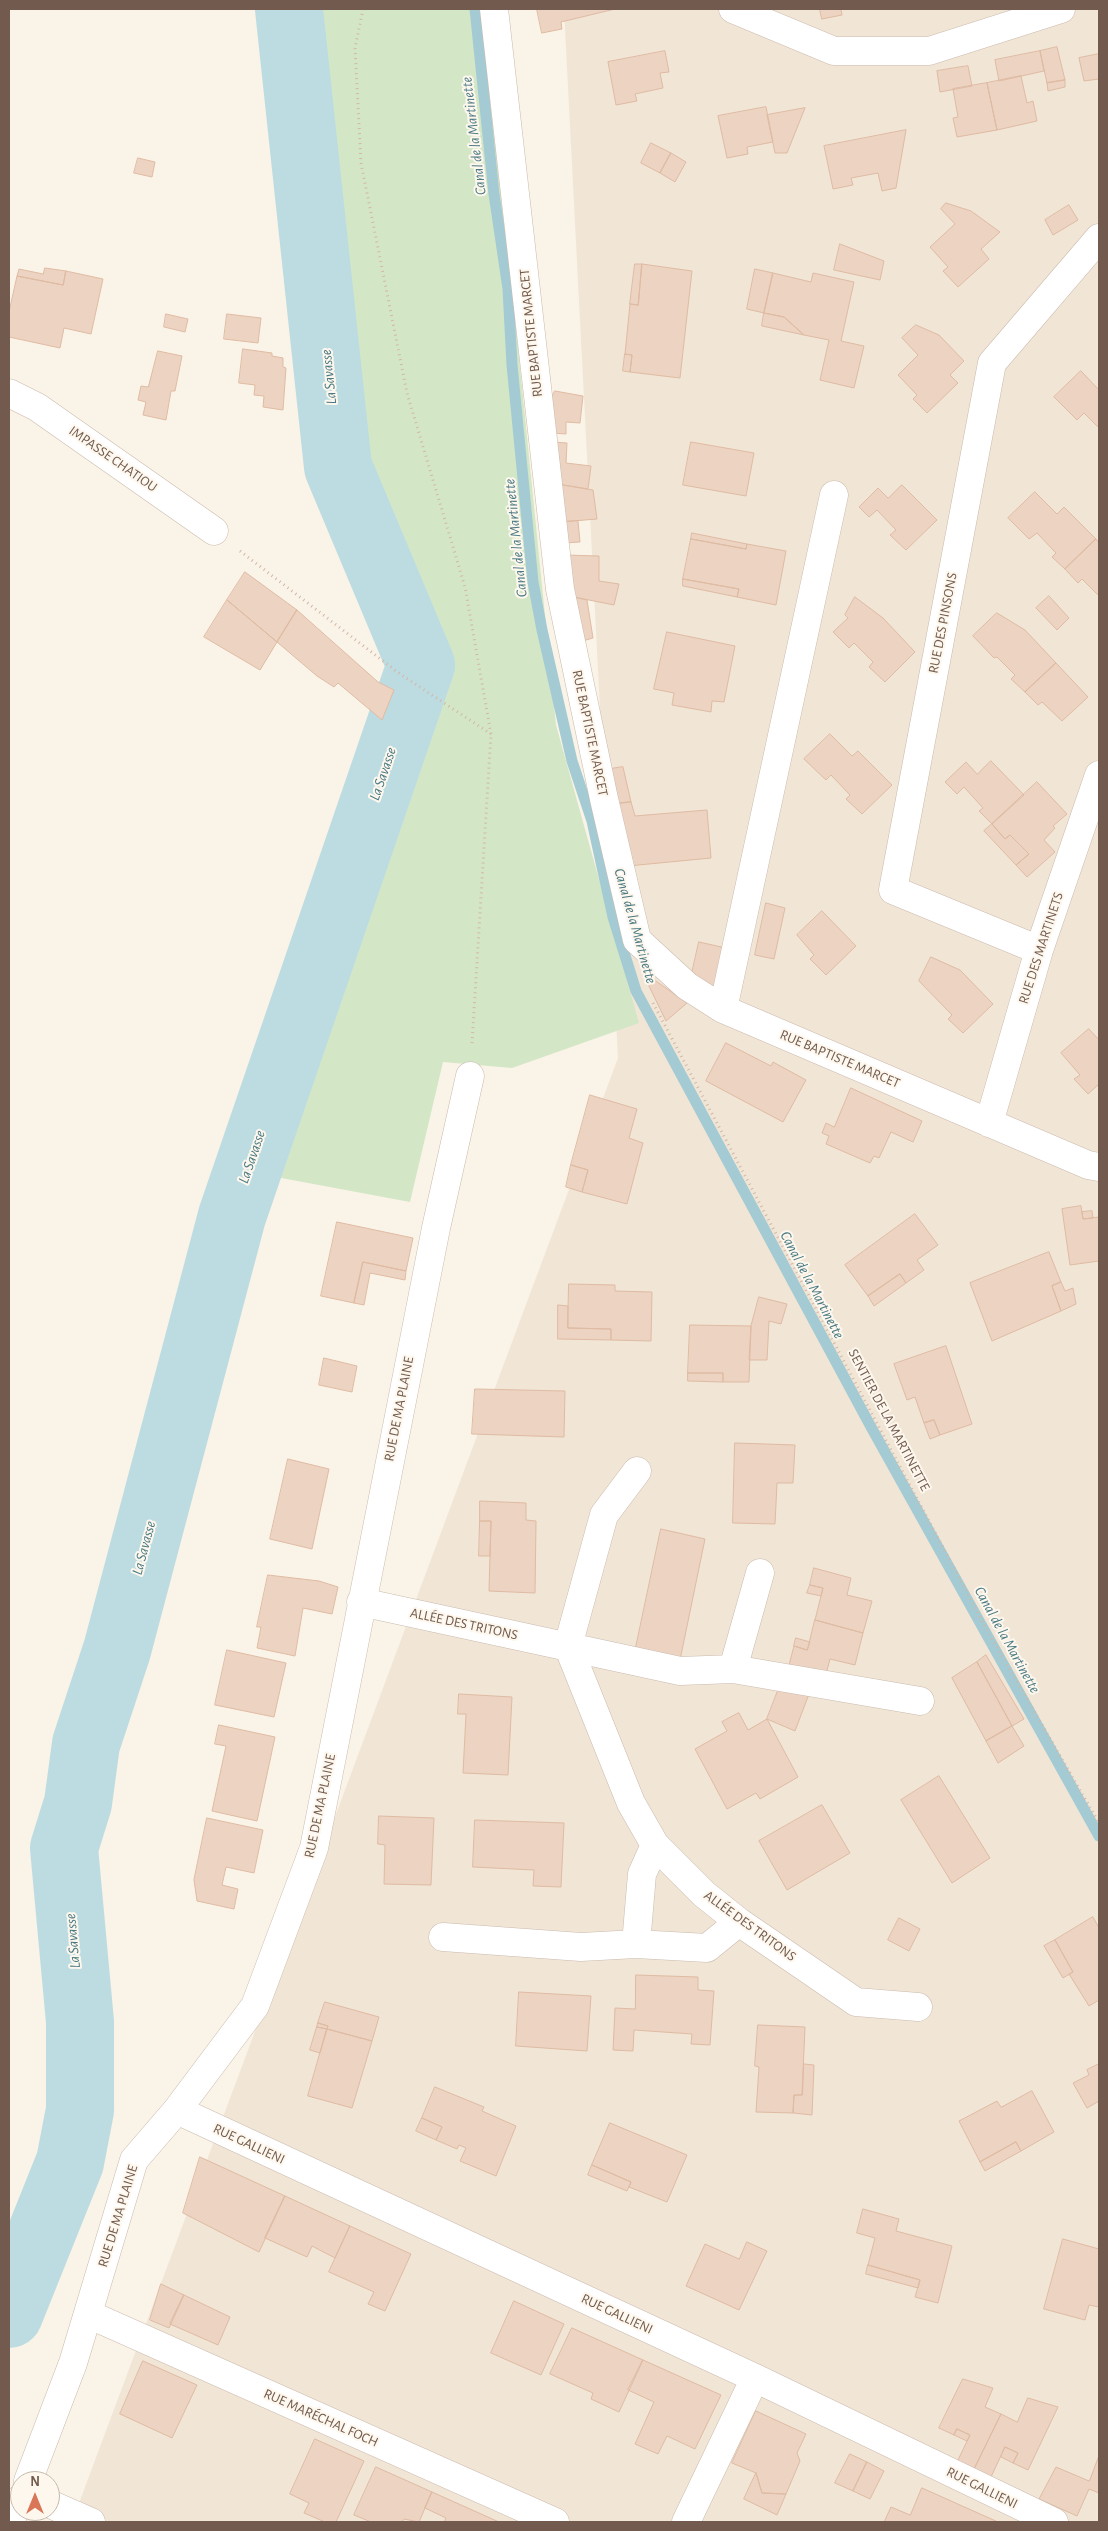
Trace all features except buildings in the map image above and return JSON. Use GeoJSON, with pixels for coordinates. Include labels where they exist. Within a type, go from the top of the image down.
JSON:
{"type":"FeatureCollection","features":[{"type":"Feature","properties":{"kind":"street","name":"RUE BAPTISTE MARCET"},"geometry":{"type":"LineString","coordinates":[[494,9],[560,589],[604,799],[637,940],[688,986],[722,1009],[1088,1165],[1099,1167]]}},
{"type":"Feature","properties":{"kind":"street"},"geometry":{"type":"LineString","coordinates":[[732,9],[834,51],[929,51],[1061,9]]}},
{"type":"Feature","properties":{"kind":"street","name":"RUE DES PINSONS"},"geometry":{"type":"LineString","coordinates":[[1039,950],[893,890],[992,363],[1099,238]]}},
{"type":"Feature","properties":{"kind":"street","name":"IMPASSE CHATIOU"},"geometry":{"type":"LineString","coordinates":[[9,393],[37,406],[214,531]]}},
{"type":"Feature","properties":{"kind":"street"},"geometry":{"type":"LineString","coordinates":[[722,1009],[834,496]]}},
{"type":"Feature","properties":{"kind":"street","name":"RUE DES MARTINETS"},"geometry":{"type":"LineString","coordinates":[[990,1123],[1039,950],[1099,775]]}},
{"type":"Feature","properties":{"kind":"street","name":"RUE DE MA PLAINE"},"geometry":{"type":"LineString","coordinates":[[32,2471],[57,2407],[88,2314],[134,2160],[177,2110],[255,2006],[314,1848],[360,1602],[436,1228],[470,1076]]}},
{"type":"Feature","properties":{"kind":"street"},"geometry":{"type":"LineString","coordinates":[[568,1646],[604,1515],[637,1471]]}},
{"type":"Feature","properties":{"kind":"street"},"geometry":{"type":"LineString","coordinates":[[733,1669],[760,1573]]}},
{"type":"Feature","properties":{"kind":"street","name":"ALLÉE DES TRITONS"},"geometry":{"type":"LineString","coordinates":[[360,1602],[680,1671],[733,1669],[920,1701]]}},
{"type":"Feature","properties":{"kind":"street","name":"ALLÉE DES TRITONS"},"geometry":{"type":"LineString","coordinates":[[568,1646],[631,1803],[655,1845],[704,1894],[739,1922],[856,2002],[918,2007]]}},
{"type":"Feature","properties":{"kind":"street"},"geometry":{"type":"LineString","coordinates":[[636,1944],[642,1874],[655,1845]]}},
{"type":"Feature","properties":{"kind":"street"},"geometry":{"type":"LineString","coordinates":[[443,1937],[581,1947],[636,1944],[708,1948],[739,1922]]}},
{"type":"Feature","properties":{"kind":"street","name":"RUE GALLIENI"},"geometry":{"type":"LineString","coordinates":[[177,2110],[754,2378],[1054,2522]]}},
{"type":"Feature","properties":{"kind":"street","name":"RUE MARÉCHAL FOCH"},"geometry":{"type":"LineString","coordinates":[[88,2314],[554,2522]]}},
{"type":"Feature","properties":{"kind":"street"},"geometry":{"type":"LineString","coordinates":[[686,2522],[754,2378]]}},
{"type":"Feature","properties":{"kind":"street"},"geometry":{"type":"LineString","coordinates":[[60,2508],[91,2522]]}},
{"type":"Feature","properties":{"kind":"path"},"geometry":{"type":"LineString","coordinates":[[363,9],[355,48],[361,163],[407,393],[465,587],[491,734],[470,1076]]}},
{"type":"Feature","properties":{"kind":"path"},"geometry":{"type":"LineString","coordinates":[[214,531],[400,674],[491,734]]}},
{"type":"Feature","properties":{"kind":"path","name":"SENTIER DE LA MARTINETTE"},"geometry":{"type":"LineString","coordinates":[[652,1000],[987,1630],[1099,1823]]}},
{"type":"Feature","properties":{"kind":"shaded area"},"geometry":{"type":"Polygon","coordinates":[[[564,9],[1099,9],[1099,2522],[72,2522],[618,1058],[564,9]]]}},
{"type":"Feature","properties":{"kind":"green space"},"geometry":{"type":"Polygon","coordinates":[[[313,9],[484,9],[556,725],[639,1023],[512,1068],[443,1062],[410,1202],[260,1174],[446,668],[350,463],[313,9]]]}},
{"type":"Feature","properties":{"kind":"waterway","name":"La Savasse"},"geometry":{"type":"LineString","coordinates":[[9,2314],[70,2162],[80,2110],[80,2022],[64,1848],[78,1803],[86,1744],[117,1650],[232,1216],[421,665],[338,467],[289,9]]}},
{"type":"Feature","properties":{"kind":"waterway","name":"Canal de la Martinette"},"geometry":{"type":"LineString","coordinates":[[475,9],[494,194],[508,289],[512,365],[533,582],[572,761],[592,821],[613,917],[636,991],[871,1427],[1099,1836]]}}]}
